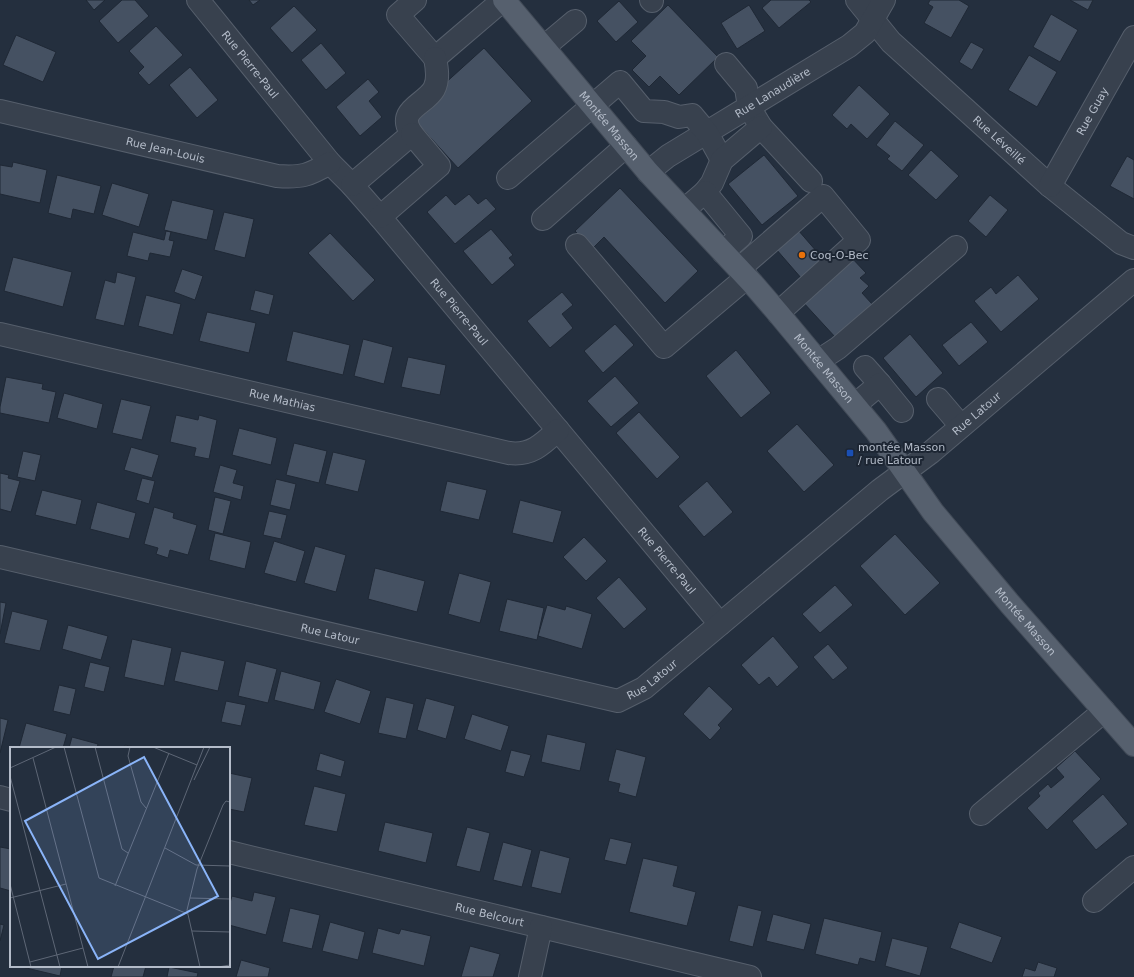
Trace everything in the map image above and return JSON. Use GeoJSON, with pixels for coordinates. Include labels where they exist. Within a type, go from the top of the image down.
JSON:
{"type":"FeatureCollection","features":[{"type":"Feature","properties":{"kind":"main road","name":"Montée Masson"},"geometry":{"type":"LineString","coordinates":[[504,0],[648,172],[743,273],[778,313],[876,431],[938,518],[1010,604],[1134,745]]}},
{"type":"Feature","properties":{"kind":"street","name":"Rue Pierre-Paul"},"geometry":{"type":"LineString","coordinates":[[198,0],[330,163],[380,217],[720,624]]}},
{"type":"Feature","properties":{"kind":"street"},"geometry":{"type":"LineString","coordinates":[[380,217],[439,166],[408,129],[407,122],[411,110],[431,93],[437,81],[435,58],[398,15],[415,0]]}},
{"type":"Feature","properties":{"kind":"street"},"geometry":{"type":"LineString","coordinates":[[435,58],[504,0]]}},
{"type":"Feature","properties":{"kind":"street","name":"Rue Léveillé"},"geometry":{"type":"LineString","coordinates":[[857,0],[891,42],[1050,186],[1121,243],[1134,248]]}},
{"type":"Feature","properties":{"kind":"street","name":"Rue Lanaudière"},"geometry":{"type":"LineString","coordinates":[[648,172],[668,156],[849,46],[865,33],[884,0]]}},
{"type":"Feature","properties":{"kind":"street"},"geometry":{"type":"LineString","coordinates":[[544,47],[575,21]]}},
{"type":"Feature","properties":{"kind":"street","name":"Rue Guay"},"geometry":{"type":"LineString","coordinates":[[1050,186],[1134,37]]}},
{"type":"Feature","properties":{"kind":"street"},"geometry":{"type":"LineString","coordinates":[[726,64],[746,88],[749,107],[761,127],[811,181]]}},
{"type":"Feature","properties":{"kind":"street"},"geometry":{"type":"LineString","coordinates":[[508,178],[620,82],[644,111],[664,112],[679,117],[692,115],[707,133],[722,160]]}},
{"type":"Feature","properties":{"kind":"street","name":"Rue Jean-Louis"},"geometry":{"type":"LineString","coordinates":[[0,111],[277,176],[301,176],[313,173],[330,163]]}},
{"type":"Feature","properties":{"kind":"street"},"geometry":{"type":"LineString","coordinates":[[684,210],[705,192],[712,183],[722,160],[761,127]]}},
{"type":"Feature","properties":{"kind":"street"},"geometry":{"type":"LineString","coordinates":[[352,185],[412,134]]}},
{"type":"Feature","properties":{"kind":"street"},"geometry":{"type":"LineString","coordinates":[[543,219],[626,146]]}},
{"type":"Feature","properties":{"kind":"street"},"geometry":{"type":"LineString","coordinates":[[705,192],[741,236],[723,252]]}},
{"type":"Feature","properties":{"kind":"street"},"geometry":{"type":"LineString","coordinates":[[577,245],[664,347],[823,196],[859,240],[778,313]]}},
{"type":"Feature","properties":{"kind":"street"},"geometry":{"type":"LineString","coordinates":[[818,361],[838,348],[956,247]]}},
{"type":"Feature","properties":{"kind":"street","name":"Rue Latour"},"geometry":{"type":"LineString","coordinates":[[0,557],[618,701],[644,688],[870,498],[930,453],[1134,280]]}},
{"type":"Feature","properties":{"kind":"street","name":"Rue Mathias"},"geometry":{"type":"LineString","coordinates":[[0,334],[509,453],[517,454],[530,451],[546,442],[558,430]]}},
{"type":"Feature","properties":{"kind":"street"},"geometry":{"type":"LineString","coordinates":[[865,367],[902,411]]}},
{"type":"Feature","properties":{"kind":"street"},"geometry":{"type":"LineString","coordinates":[[855,405],[880,384]]}},
{"type":"Feature","properties":{"kind":"street"},"geometry":{"type":"LineString","coordinates":[[938,399],[962,426]]}},
{"type":"Feature","properties":{"kind":"street"},"geometry":{"type":"LineString","coordinates":[[981,814],[1104,711]]}},
{"type":"Feature","properties":{"kind":"street"},"geometry":{"type":"LineString","coordinates":[[0,798],[10,800]]}},
{"type":"Feature","properties":{"kind":"street","name":"Rue Belcourt"},"geometry":{"type":"LineString","coordinates":[[230,852],[750,977]]}},
{"type":"Feature","properties":{"kind":"street"},"geometry":{"type":"LineString","coordinates":[[1094,901],[1134,867]]}},
{"type":"Feature","properties":{"kind":"street"},"geometry":{"type":"LineString","coordinates":[[530,977],[541,927]]}},
{"type":"Feature","properties":{"kind":"building"},"geometry":{"type":"Polygon","coordinates":[[[86,0],[105,0],[94,10],[86,0]]]}},
{"type":"Feature","properties":{"kind":"building"},"geometry":{"type":"Polygon","coordinates":[[[122,0],[135,0],[149,16],[118,43],[99,21],[122,0]]]}},
{"type":"Feature","properties":{"kind":"building"},"geometry":{"type":"Polygon","coordinates":[[[249,0],[260,0],[253,5],[249,0]]]}},
{"type":"Feature","properties":{"kind":"building"},"geometry":{"type":"Polygon","coordinates":[[[771,0],[809,0],[811,2],[779,28],[762,8],[771,0]]]}},
{"type":"Feature","properties":{"kind":"building"},"geometry":{"type":"Polygon","coordinates":[[[930,0],[959,0],[969,6],[951,38],[924,23],[933,7],[928,4],[930,0]]]}},
{"type":"Feature","properties":{"kind":"building"},"geometry":{"type":"Polygon","coordinates":[[[1070,0],[1093,0],[1088,10],[1070,0]]]}},
{"type":"Feature","properties":{"kind":"building"},"geometry":{"type":"Polygon","coordinates":[[[619,1],[638,22],[616,42],[597,21],[619,1]]]}},
{"type":"Feature","properties":{"kind":"building"},"geometry":{"type":"Polygon","coordinates":[[[668,5],[718,57],[679,95],[660,76],[649,87],[632,70],[646,56],[631,41],[668,5]]]}},
{"type":"Feature","properties":{"kind":"building"},"geometry":{"type":"Polygon","coordinates":[[[749,5],[765,31],[737,49],[721,23],[749,5]]]}},
{"type":"Feature","properties":{"kind":"building"},"geometry":{"type":"Polygon","coordinates":[[[294,6],[317,30],[292,53],[270,28],[294,6]]]}},
{"type":"Feature","properties":{"kind":"building"},"geometry":{"type":"Polygon","coordinates":[[[1051,14],[1078,30],[1060,62],[1033,47],[1051,14]]]}},
{"type":"Feature","properties":{"kind":"building"},"geometry":{"type":"Polygon","coordinates":[[[156,26],[183,55],[149,85],[138,73],[144,67],[129,51],[156,26]]]}},
{"type":"Feature","properties":{"kind":"building"},"geometry":{"type":"Polygon","coordinates":[[[16,35],[56,52],[43,82],[3,65],[16,35]]]}},
{"type":"Feature","properties":{"kind":"building"},"geometry":{"type":"Polygon","coordinates":[[[971,42],[984,49],[972,70],[959,62],[971,42]]]}},
{"type":"Feature","properties":{"kind":"building"},"geometry":{"type":"Polygon","coordinates":[[[321,43],[346,73],[326,90],[301,60],[321,43]]]}},
{"type":"Feature","properties":{"kind":"building"},"geometry":{"type":"Polygon","coordinates":[[[484,48],[532,101],[458,168],[410,115],[484,48]]]}},
{"type":"Feature","properties":{"kind":"building"},"geometry":{"type":"Polygon","coordinates":[[[1029,55],[1057,72],[1037,107],[1008,90],[1029,55]]]}},
{"type":"Feature","properties":{"kind":"building"},"geometry":{"type":"Polygon","coordinates":[[[190,67],[218,100],[197,118],[169,85],[190,67]]]}},
{"type":"Feature","properties":{"kind":"building"},"geometry":{"type":"Polygon","coordinates":[[[368,79],[379,92],[369,101],[382,117],[360,136],[336,107],[368,79]]]}},
{"type":"Feature","properties":{"kind":"building"},"geometry":{"type":"Polygon","coordinates":[[[859,85],[890,114],[867,139],[851,124],[847,129],[832,115],[859,85]]]}},
{"type":"Feature","properties":{"kind":"building"},"geometry":{"type":"Polygon","coordinates":[[[895,121],[924,145],[902,171],[887,159],[890,156],[876,145],[895,121]]]}},
{"type":"Feature","properties":{"kind":"building"},"geometry":{"type":"Polygon","coordinates":[[[931,150],[959,176],[936,200],[908,175],[931,150]]]}},
{"type":"Feature","properties":{"kind":"building"},"geometry":{"type":"Polygon","coordinates":[[[764,155],[798,196],[762,225],[728,184],[764,155]]]}},
{"type":"Feature","properties":{"kind":"building"},"geometry":{"type":"Polygon","coordinates":[[[1127,156],[1134,160],[1134,199],[1110,186],[1127,156]]]}},
{"type":"Feature","properties":{"kind":"building"},"geometry":{"type":"Polygon","coordinates":[[[13,162],[47,170],[40,203],[0,194],[0,165],[12,167],[13,162]]]}},
{"type":"Feature","properties":{"kind":"building"},"geometry":{"type":"Polygon","coordinates":[[[57,175],[101,186],[94,214],[73,209],[71,219],[48,213],[57,175]]]}},
{"type":"Feature","properties":{"kind":"building"},"geometry":{"type":"Polygon","coordinates":[[[112,183],[149,194],[139,227],[102,215],[112,183]]]}},
{"type":"Feature","properties":{"kind":"building"},"geometry":{"type":"Polygon","coordinates":[[[620,188],[698,271],[665,303],[604,237],[592,249],[575,231],[620,188]]]}},
{"type":"Feature","properties":{"kind":"building"},"geometry":{"type":"Polygon","coordinates":[[[469,194],[478,204],[486,198],[496,209],[455,244],[427,212],[446,195],[455,205],[469,194]]]}},
{"type":"Feature","properties":{"kind":"building"},"geometry":{"type":"Polygon","coordinates":[[[990,195],[1008,210],[986,237],[968,221],[990,195]]]}},
{"type":"Feature","properties":{"kind":"building"},"geometry":{"type":"Polygon","coordinates":[[[172,200],[214,210],[207,240],[164,230],[172,200]]]}},
{"type":"Feature","properties":{"kind":"building"},"geometry":{"type":"Polygon","coordinates":[[[224,212],[254,219],[245,258],[214,250],[224,212]]]}},
{"type":"Feature","properties":{"kind":"building"},"geometry":{"type":"Polygon","coordinates":[[[491,229],[513,255],[509,258],[515,265],[492,285],[463,251],[491,229]]]}},
{"type":"Feature","properties":{"kind":"building"},"geometry":{"type":"Polygon","coordinates":[[[798,230],[824,260],[802,279],[776,249],[798,230]]]}},
{"type":"Feature","properties":{"kind":"building"},"geometry":{"type":"Polygon","coordinates":[[[166,231],[171,232],[169,240],[174,241],[170,257],[150,253],[148,261],[127,256],[133,232],[164,240],[166,231]]]}},
{"type":"Feature","properties":{"kind":"building"},"geometry":{"type":"Polygon","coordinates":[[[330,233],[375,280],[353,301],[308,253],[330,233]]]}},
{"type":"Feature","properties":{"kind":"building"},"geometry":{"type":"Polygon","coordinates":[[[850,256],[866,273],[860,278],[869,286],[862,293],[872,304],[836,338],[802,301],[850,256]]]}},
{"type":"Feature","properties":{"kind":"building"},"geometry":{"type":"Polygon","coordinates":[[[13,257],[72,272],[63,307],[4,291],[13,257]]]}},
{"type":"Feature","properties":{"kind":"building"},"geometry":{"type":"Polygon","coordinates":[[[182,269],[203,276],[195,300],[174,292],[182,269]]]}},
{"type":"Feature","properties":{"kind":"building"},"geometry":{"type":"Polygon","coordinates":[[[117,272],[136,277],[124,326],[95,319],[105,280],[115,283],[117,272]]]}},
{"type":"Feature","properties":{"kind":"building"},"geometry":{"type":"Polygon","coordinates":[[[1018,275],[1039,299],[1001,332],[974,301],[991,287],[996,294],[1018,275]]]}},
{"type":"Feature","properties":{"kind":"building"},"geometry":{"type":"Polygon","coordinates":[[[255,290],[274,295],[269,315],[250,310],[255,290]]]}},
{"type":"Feature","properties":{"kind":"building"},"geometry":{"type":"Polygon","coordinates":[[[562,292],[573,305],[562,314],[573,328],[550,348],[527,321],[562,292]]]}},
{"type":"Feature","properties":{"kind":"building"},"geometry":{"type":"Polygon","coordinates":[[[146,295],[181,304],[173,335],[138,326],[146,295]]]}},
{"type":"Feature","properties":{"kind":"building"},"geometry":{"type":"Polygon","coordinates":[[[207,312],[256,323],[249,353],[199,341],[207,312]]]}},
{"type":"Feature","properties":{"kind":"building"},"geometry":{"type":"Polygon","coordinates":[[[971,322],[988,342],[959,366],[942,345],[971,322]]]}},
{"type":"Feature","properties":{"kind":"building"},"geometry":{"type":"Polygon","coordinates":[[[615,324],[634,345],[603,373],[584,351],[615,324]]]}},
{"type":"Feature","properties":{"kind":"building"},"geometry":{"type":"Polygon","coordinates":[[[293,331],[350,345],[343,375],[286,361],[293,331]]]}},
{"type":"Feature","properties":{"kind":"building"},"geometry":{"type":"Polygon","coordinates":[[[910,334],[943,373],[916,397],[883,358],[910,334]]]}},
{"type":"Feature","properties":{"kind":"building"},"geometry":{"type":"Polygon","coordinates":[[[363,339],[393,347],[384,384],[354,376],[363,339]]]}},
{"type":"Feature","properties":{"kind":"building"},"geometry":{"type":"Polygon","coordinates":[[[736,350],[771,393],[741,418],[706,376],[736,350]]]}},
{"type":"Feature","properties":{"kind":"building"},"geometry":{"type":"Polygon","coordinates":[[[408,357],[446,365],[440,395],[401,387],[408,357]]]}},
{"type":"Feature","properties":{"kind":"building"},"geometry":{"type":"Polygon","coordinates":[[[615,376],[639,403],[611,427],[587,401],[615,376]]]}},
{"type":"Feature","properties":{"kind":"building"},"geometry":{"type":"Polygon","coordinates":[[[6,377],[43,384],[42,389],[56,392],[49,423],[0,413],[6,377]]]}},
{"type":"Feature","properties":{"kind":"building"},"geometry":{"type":"Polygon","coordinates":[[[64,393],[103,404],[97,429],[57,418],[64,393]]]}},
{"type":"Feature","properties":{"kind":"building"},"geometry":{"type":"Polygon","coordinates":[[[121,399],[151,406],[142,440],[112,433],[121,399]]]}},
{"type":"Feature","properties":{"kind":"building"},"geometry":{"type":"Polygon","coordinates":[[[639,412],[680,457],[657,479],[616,433],[639,412]]]}},
{"type":"Feature","properties":{"kind":"building"},"geometry":{"type":"Polygon","coordinates":[[[176,415],[198,420],[199,415],[217,420],[209,459],[194,456],[196,448],[170,442],[176,415]]]}},
{"type":"Feature","properties":{"kind":"building"},"geometry":{"type":"Polygon","coordinates":[[[797,424],[834,465],[804,492],[767,451],[797,424]]]}},
{"type":"Feature","properties":{"kind":"building"},"geometry":{"type":"Polygon","coordinates":[[[239,428],[277,438],[271,465],[232,455],[239,428]]]}},
{"type":"Feature","properties":{"kind":"building"},"geometry":{"type":"Polygon","coordinates":[[[294,443],[327,451],[319,483],[286,475],[294,443]]]}},
{"type":"Feature","properties":{"kind":"building"},"geometry":{"type":"Polygon","coordinates":[[[131,447],[159,455],[152,478],[124,470],[131,447]]]}},
{"type":"Feature","properties":{"kind":"building"},"geometry":{"type":"Polygon","coordinates":[[[23,451],[41,455],[35,481],[17,477],[23,451]]]}},
{"type":"Feature","properties":{"kind":"building"},"geometry":{"type":"Polygon","coordinates":[[[333,452],[366,460],[358,492],[325,484],[333,452]]]}},
{"type":"Feature","properties":{"kind":"building"},"geometry":{"type":"Polygon","coordinates":[[[220,465],[237,470],[233,483],[244,486],[241,500],[213,492],[220,465]]]}},
{"type":"Feature","properties":{"kind":"building"},"geometry":{"type":"Polygon","coordinates":[[[0,473],[9,475],[8,478],[20,481],[11,512],[0,509],[0,473]]]}},
{"type":"Feature","properties":{"kind":"building"},"geometry":{"type":"Polygon","coordinates":[[[142,478],[155,481],[149,504],[136,500],[142,478]]]}},
{"type":"Feature","properties":{"kind":"building"},"geometry":{"type":"Polygon","coordinates":[[[276,479],[296,484],[290,510],[270,505],[276,479]]]}},
{"type":"Feature","properties":{"kind":"building"},"geometry":{"type":"Polygon","coordinates":[[[447,481],[487,490],[479,520],[440,511],[447,481]]]}},
{"type":"Feature","properties":{"kind":"building"},"geometry":{"type":"Polygon","coordinates":[[[707,481],[733,512],[704,537],[678,506],[707,481]]]}},
{"type":"Feature","properties":{"kind":"building"},"geometry":{"type":"Polygon","coordinates":[[[42,490],[82,500],[76,525],[35,515],[42,490]]]}},
{"type":"Feature","properties":{"kind":"building"},"geometry":{"type":"Polygon","coordinates":[[[215,497],[231,501],[223,534],[208,530],[215,497]]]}},
{"type":"Feature","properties":{"kind":"building"},"geometry":{"type":"Polygon","coordinates":[[[520,500],[562,511],[553,543],[512,533],[520,500]]]}},
{"type":"Feature","properties":{"kind":"building"},"geometry":{"type":"Polygon","coordinates":[[[97,502],[136,513],[129,539],[90,529],[97,502]]]}},
{"type":"Feature","properties":{"kind":"building"},"geometry":{"type":"Polygon","coordinates":[[[154,507],[174,513],[173,518],[197,525],[188,555],[170,550],[168,558],[156,554],[158,548],[144,544],[154,507]]]}},
{"type":"Feature","properties":{"kind":"building"},"geometry":{"type":"Polygon","coordinates":[[[269,511],[287,515],[281,539],[263,535],[269,511]]]}},
{"type":"Feature","properties":{"kind":"building"},"geometry":{"type":"Polygon","coordinates":[[[215,533],[251,542],[245,569],[209,560],[215,533]]]}},
{"type":"Feature","properties":{"kind":"building"},"geometry":{"type":"Polygon","coordinates":[[[895,534],[940,583],[905,615],[860,566],[895,534]]]}},
{"type":"Feature","properties":{"kind":"building"},"geometry":{"type":"Polygon","coordinates":[[[584,537],[607,561],[586,581],[563,557],[584,537]]]}},
{"type":"Feature","properties":{"kind":"building"},"geometry":{"type":"Polygon","coordinates":[[[274,541],[305,551],[296,582],[264,573],[274,541]]]}},
{"type":"Feature","properties":{"kind":"building"},"geometry":{"type":"Polygon","coordinates":[[[315,546],[346,555],[336,592],[304,583],[315,546]]]}},
{"type":"Feature","properties":{"kind":"building"},"geometry":{"type":"Polygon","coordinates":[[[375,568],[425,581],[417,612],[368,599],[375,568]]]}},
{"type":"Feature","properties":{"kind":"building"},"geometry":{"type":"Polygon","coordinates":[[[459,573],[491,582],[480,623],[448,614],[459,573]]]}},
{"type":"Feature","properties":{"kind":"building"},"geometry":{"type":"Polygon","coordinates":[[[619,577],[647,609],[624,629],[596,598],[619,577]]]}},
{"type":"Feature","properties":{"kind":"building"},"geometry":{"type":"Polygon","coordinates":[[[835,585],[853,605],[820,633],[802,614],[835,585]]]}},
{"type":"Feature","properties":{"kind":"building"},"geometry":{"type":"Polygon","coordinates":[[[507,599],[544,608],[537,640],[499,631],[507,599]]]}},
{"type":"Feature","properties":{"kind":"building"},"geometry":{"type":"Polygon","coordinates":[[[0,602],[6,603],[0,634],[0,602]]]}},
{"type":"Feature","properties":{"kind":"building"},"geometry":{"type":"Polygon","coordinates":[[[547,605],[565,610],[566,606],[592,614],[582,649],[538,636],[547,605]]]}},
{"type":"Feature","properties":{"kind":"building"},"geometry":{"type":"Polygon","coordinates":[[[12,611],[48,620],[40,651],[4,643],[12,611]]]}},
{"type":"Feature","properties":{"kind":"building"},"geometry":{"type":"Polygon","coordinates":[[[68,625],[108,636],[101,660],[62,649],[68,625]]]}},
{"type":"Feature","properties":{"kind":"building"},"geometry":{"type":"Polygon","coordinates":[[[773,636],[799,667],[777,687],[769,677],[759,685],[741,665],[773,636]]]}},
{"type":"Feature","properties":{"kind":"building"},"geometry":{"type":"Polygon","coordinates":[[[132,639],[172,648],[164,686],[124,677],[132,639]]]}},
{"type":"Feature","properties":{"kind":"building"},"geometry":{"type":"Polygon","coordinates":[[[828,644],[848,668],[833,680],[813,657],[828,644]]]}},
{"type":"Feature","properties":{"kind":"building"},"geometry":{"type":"Polygon","coordinates":[[[181,651],[225,661],[218,691],[174,681],[181,651]]]}},
{"type":"Feature","properties":{"kind":"building"},"geometry":{"type":"Polygon","coordinates":[[[246,661],[277,669],[268,703],[238,696],[246,661]]]}},
{"type":"Feature","properties":{"kind":"building"},"geometry":{"type":"Polygon","coordinates":[[[90,662],[110,667],[104,692],[84,687],[90,662]]]}},
{"type":"Feature","properties":{"kind":"building"},"geometry":{"type":"Polygon","coordinates":[[[281,671],[321,682],[314,710],[274,700],[281,671]]]}},
{"type":"Feature","properties":{"kind":"building"},"geometry":{"type":"Polygon","coordinates":[[[336,679],[371,691],[360,724],[324,712],[336,679]]]}},
{"type":"Feature","properties":{"kind":"building"},"geometry":{"type":"Polygon","coordinates":[[[59,685],[76,689],[70,715],[53,711],[59,685]]]}},
{"type":"Feature","properties":{"kind":"building"},"geometry":{"type":"Polygon","coordinates":[[[709,686],[733,709],[718,725],[721,728],[710,740],[683,714],[709,686]]]}},
{"type":"Feature","properties":{"kind":"building"},"geometry":{"type":"Polygon","coordinates":[[[386,697],[414,704],[406,739],[378,733],[386,697]]]}},
{"type":"Feature","properties":{"kind":"building"},"geometry":{"type":"Polygon","coordinates":[[[426,698],[455,706],[446,739],[417,730],[426,698]]]}},
{"type":"Feature","properties":{"kind":"building"},"geometry":{"type":"Polygon","coordinates":[[[226,701],[246,705],[241,726],[221,722],[226,701]]]}},
{"type":"Feature","properties":{"kind":"building"},"geometry":{"type":"Polygon","coordinates":[[[472,714],[509,726],[501,751],[464,739],[472,714]]]}},
{"type":"Feature","properties":{"kind":"building"},"geometry":{"type":"Polygon","coordinates":[[[0,718],[8,720],[0,753],[0,718]]]}},
{"type":"Feature","properties":{"kind":"building"},"geometry":{"type":"Polygon","coordinates":[[[26,723],[67,734],[63,747],[19,747],[26,723]]]}},
{"type":"Feature","properties":{"kind":"building"},"geometry":{"type":"Polygon","coordinates":[[[547,734],[586,743],[580,771],[541,762],[547,734]]]}},
{"type":"Feature","properties":{"kind":"building"},"geometry":{"type":"Polygon","coordinates":[[[72,737],[98,744],[97,747],[69,747],[72,737]]]}},
{"type":"Feature","properties":{"kind":"building"},"geometry":{"type":"Polygon","coordinates":[[[616,749],[646,757],[636,797],[618,792],[620,784],[608,781],[616,749]]]}},
{"type":"Feature","properties":{"kind":"building"},"geometry":{"type":"Polygon","coordinates":[[[511,750],[531,755],[524,777],[505,772],[511,750]]]}},
{"type":"Feature","properties":{"kind":"building"},"geometry":{"type":"Polygon","coordinates":[[[1075,751],[1101,779],[1047,830],[1027,808],[1040,796],[1038,793],[1048,784],[1051,788],[1064,777],[1056,768],[1075,751]]]}},
{"type":"Feature","properties":{"kind":"building"},"geometry":{"type":"Polygon","coordinates":[[[320,753],[345,761],[341,777],[316,770],[320,753]]]}},
{"type":"Feature","properties":{"kind":"building"},"geometry":{"type":"Polygon","coordinates":[[[230,773],[252,778],[244,812],[230,809],[230,773]]]}},
{"type":"Feature","properties":{"kind":"building"},"geometry":{"type":"Polygon","coordinates":[[[314,786],[346,794],[337,832],[304,825],[314,786]]]}},
{"type":"Feature","properties":{"kind":"building"},"geometry":{"type":"Polygon","coordinates":[[[1103,794],[1128,824],[1096,850],[1072,821],[1103,794]]]}},
{"type":"Feature","properties":{"kind":"building"},"geometry":{"type":"Polygon","coordinates":[[[385,822],[433,833],[426,863],[378,851],[385,822]]]}},
{"type":"Feature","properties":{"kind":"building"},"geometry":{"type":"Polygon","coordinates":[[[467,827],[490,833],[480,872],[456,866],[467,827]]]}},
{"type":"Feature","properties":{"kind":"building"},"geometry":{"type":"Polygon","coordinates":[[[610,838],[632,843],[626,865],[604,860],[610,838]]]}},
{"type":"Feature","properties":{"kind":"building"},"geometry":{"type":"Polygon","coordinates":[[[503,842],[532,850],[522,887],[493,880],[503,842]]]}},
{"type":"Feature","properties":{"kind":"building"},"geometry":{"type":"Polygon","coordinates":[[[0,847],[10,849],[10,891],[0,888],[0,847]]]}},
{"type":"Feature","properties":{"kind":"building"},"geometry":{"type":"Polygon","coordinates":[[[540,850],[570,858],[561,894],[531,887],[540,850]]]}},
{"type":"Feature","properties":{"kind":"building"},"geometry":{"type":"Polygon","coordinates":[[[643,858],[678,866],[673,886],[696,892],[687,926],[629,912],[643,858]]]}},
{"type":"Feature","properties":{"kind":"building"},"geometry":{"type":"Polygon","coordinates":[[[254,892],[276,897],[266,935],[230,925],[230,903],[232,896],[252,901],[254,892]]]}},
{"type":"Feature","properties":{"kind":"building"},"geometry":{"type":"Polygon","coordinates":[[[738,905],[762,911],[753,947],[729,941],[738,905]]]}},
{"type":"Feature","properties":{"kind":"building"},"geometry":{"type":"Polygon","coordinates":[[[290,908],[320,915],[312,949],[282,942],[290,908]]]}},
{"type":"Feature","properties":{"kind":"building"},"geometry":{"type":"Polygon","coordinates":[[[773,914],[811,924],[804,950],[766,941],[773,914]]]}},
{"type":"Feature","properties":{"kind":"building"},"geometry":{"type":"Polygon","coordinates":[[[824,918],[882,932],[875,962],[860,958],[858,965],[815,954],[824,918]]]}},
{"type":"Feature","properties":{"kind":"building"},"geometry":{"type":"Polygon","coordinates":[[[330,922],[365,932],[358,960],[322,951],[330,922]]]}},
{"type":"Feature","properties":{"kind":"building"},"geometry":{"type":"Polygon","coordinates":[[[959,922],[1002,937],[992,963],[950,948],[959,922]]]}},
{"type":"Feature","properties":{"kind":"building"},"geometry":{"type":"Polygon","coordinates":[[[0,924],[4,925],[0,941],[0,924]]]}},
{"type":"Feature","properties":{"kind":"building"},"geometry":{"type":"Polygon","coordinates":[[[378,928],[399,934],[401,929],[431,936],[424,966],[372,953],[378,928]]]}},
{"type":"Feature","properties":{"kind":"building"},"geometry":{"type":"Polygon","coordinates":[[[892,938],[928,947],[920,976],[885,966],[892,938]]]}},
{"type":"Feature","properties":{"kind":"building"},"geometry":{"type":"Polygon","coordinates":[[[470,946],[500,954],[493,977],[461,977],[470,946]]]}},
{"type":"Feature","properties":{"kind":"building"},"geometry":{"type":"Polygon","coordinates":[[[241,960],[270,968],[268,977],[236,977],[241,960]]]}},
{"type":"Feature","properties":{"kind":"building"},"geometry":{"type":"Polygon","coordinates":[[[1038,962],[1057,968],[1054,977],[1022,977],[1025,968],[1035,971],[1038,962]]]}},
{"type":"Feature","properties":{"kind":"building"},"geometry":{"type":"Polygon","coordinates":[[[22,967],[62,967],[60,976],[22,967]]]}},
{"type":"Feature","properties":{"kind":"building"},"geometry":{"type":"Polygon","coordinates":[[[114,967],[146,967],[143,977],[111,977],[114,967]]]}},
{"type":"Feature","properties":{"kind":"building"},"geometry":{"type":"Polygon","coordinates":[[[169,967],[198,973],[197,977],[167,977],[169,967]]]}},
{"type":"Feature","properties":{"kind":"place","name":"Coq-O-Bec"},"geometry":{"type":"Point","coordinates":[802,255]}},
{"type":"Feature","properties":{"kind":"place","name":"montée Masson / rue Latour"},"geometry":{"type":"Point","coordinates":[850,453]}}]}
